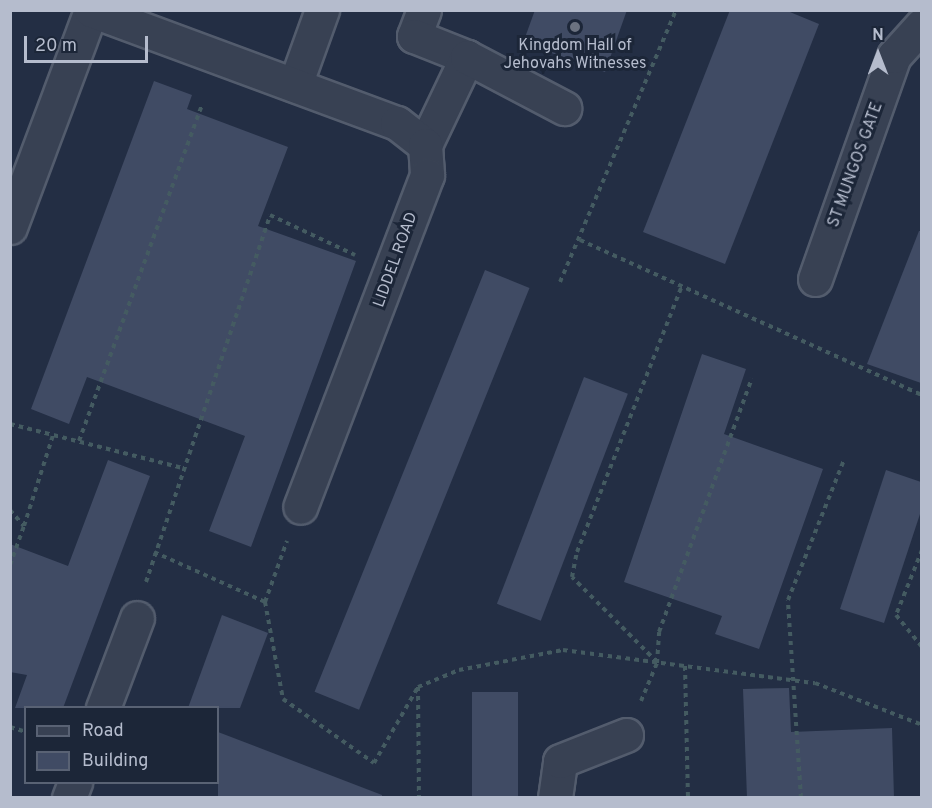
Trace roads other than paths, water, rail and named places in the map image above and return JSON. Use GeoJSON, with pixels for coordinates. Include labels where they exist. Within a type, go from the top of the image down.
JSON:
{"type":"FeatureCollection","features":[{"type":"Feature","properties":{"kind":"street"},"geometry":{"type":"LineString","coordinates":[[10,227],[90,10],[397,123],[424,145],[467,57]]}},
{"type":"Feature","properties":{"kind":"street"},"geometry":{"type":"LineString","coordinates":[[295,85],[322,10]]}},
{"type":"Feature","properties":{"kind":"street"},"geometry":{"type":"LineString","coordinates":[[424,10],[414,36],[467,57],[564,108]]}},
{"type":"Feature","properties":{"kind":"street","name":"ST MUNGOS GATE"},"geometry":{"type":"LineString","coordinates":[[815,279],[894,56],[921,25]]}},
{"type":"Feature","properties":{"kind":"street","name":"LIDDEL ROAD"},"geometry":{"type":"LineString","coordinates":[[300,507],[392,272],[427,175],[424,145]]}},
{"type":"Feature","properties":{"kind":"street"},"geometry":{"type":"LineString","coordinates":[[104,706],[137,618]]}},
{"type":"Feature","properties":{"kind":"street"},"geometry":{"type":"LineString","coordinates":[[555,798],[560,761],[626,735]]}},
{"type":"Feature","properties":{"kind":"street"},"geometry":{"type":"LineString","coordinates":[[69,798],[75,784]]}},
{"type":"Feature","properties":{"kind":"place","name":"Kingdom Hall of Jehovahs Witnesses"},"geometry":{"type":"Point","coordinates":[575,27]}}]}
